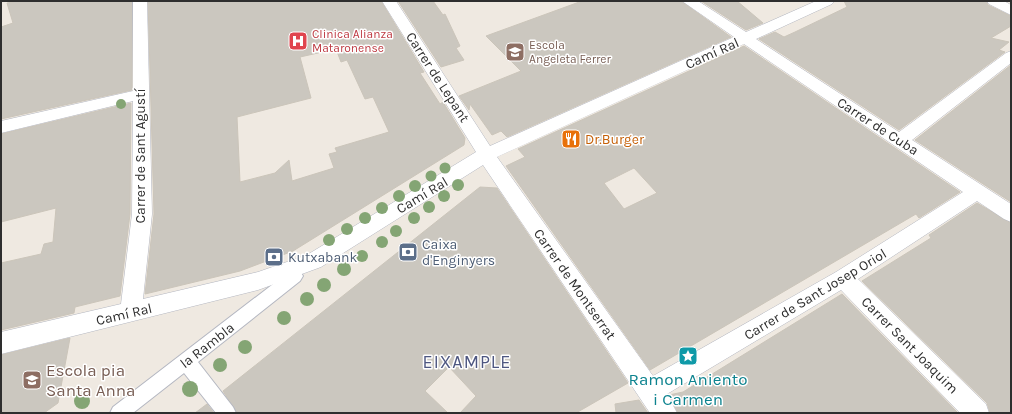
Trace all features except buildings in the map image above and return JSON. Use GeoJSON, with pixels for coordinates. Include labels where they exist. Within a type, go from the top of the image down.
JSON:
{"type":"FeatureCollection","features":[{"type":"Feature","properties":{"kind":"street","name":"Carrer de Sant Agustí"},"geometry":{"type":"LineString","coordinates":[[131,312],[142,214],[140,1]]}},
{"type":"Feature","properties":{"kind":"street","name":"Carrer de Lepant"},"geometry":{"type":"LineString","coordinates":[[389,1],[486,155]]}},
{"type":"Feature","properties":{"kind":"street","name":"Carrer de Cuba"},"geometry":{"type":"LineString","coordinates":[[689,1],[1011,214]]}},
{"type":"Feature","properties":{"kind":"street"},"geometry":{"type":"LineString","coordinates":[[994,1],[1011,11]]}},
{"type":"Feature","properties":{"kind":"street","name":"Camí Ral"},"geometry":{"type":"LineString","coordinates":[[1,343],[258,281],[314,261],[486,155],[745,39],[822,2]]}},
{"type":"Feature","properties":{"kind":"street"},"geometry":{"type":"LineString","coordinates":[[900,140],[1011,56]]}},
{"type":"Feature","properties":{"kind":"street"},"geometry":{"type":"LineString","coordinates":[[1,127],[141,94]]}},
{"type":"Feature","properties":{"kind":"street","name":"Carrer de Montserrat"},"geometry":{"type":"LineString","coordinates":[[486,155],[665,413]]}},
{"type":"Feature","properties":{"kind":"street","name":"Carrer de Sant Josep Oriol"},"geometry":{"type":"LineString","coordinates":[[650,391],[843,278],[977,192]]}},
{"type":"Feature","properties":{"kind":"street","name":"la Rambla"},"geometry":{"type":"LineString","coordinates":[[119,413],[295,276]]}},
{"type":"Feature","properties":{"kind":"street","name":"Carrer Sant Joaquim"},"geometry":{"type":"LineString","coordinates":[[843,278],[977,413]]}},
{"type":"Feature","properties":{"kind":"street"},"geometry":{"type":"LineString","coordinates":[[186,361],[227,413]]}},
{"type":"Feature","properties":{"kind":"place","name":"Clinica Alianza Mataronense"},"geometry":{"type":"Point","coordinates":[298,41]}},
{"type":"Feature","properties":{"kind":"place","name":"Escola Angeleta Ferrer"},"geometry":{"type":"Point","coordinates":[515,52]}},
{"type":"Feature","properties":{"kind":"place","name":"Dr.Burger"},"geometry":{"type":"Point","coordinates":[571,139]}},
{"type":"Feature","properties":{"kind":"place","name":"Caixa d'Enginyers"},"geometry":{"type":"Point","coordinates":[408,252]}},
{"type":"Feature","properties":{"kind":"place","name":"Kutxabank"},"geometry":{"type":"Point","coordinates":[274,257]}},
{"type":"Feature","properties":{"kind":"place","name":"Ramon Aniento i Carmen"},"geometry":{"type":"Point","coordinates":[688,356]}},
{"type":"Feature","properties":{"kind":"place","name":"Escola pia Santa Anna"},"geometry":{"type":"Point","coordinates":[32,380]}},
{"type":"Feature","properties":{"kind":"district","name":"EIXAMPLE"},"geometry":{"type":"Point","coordinates":[467,362]}}]}
